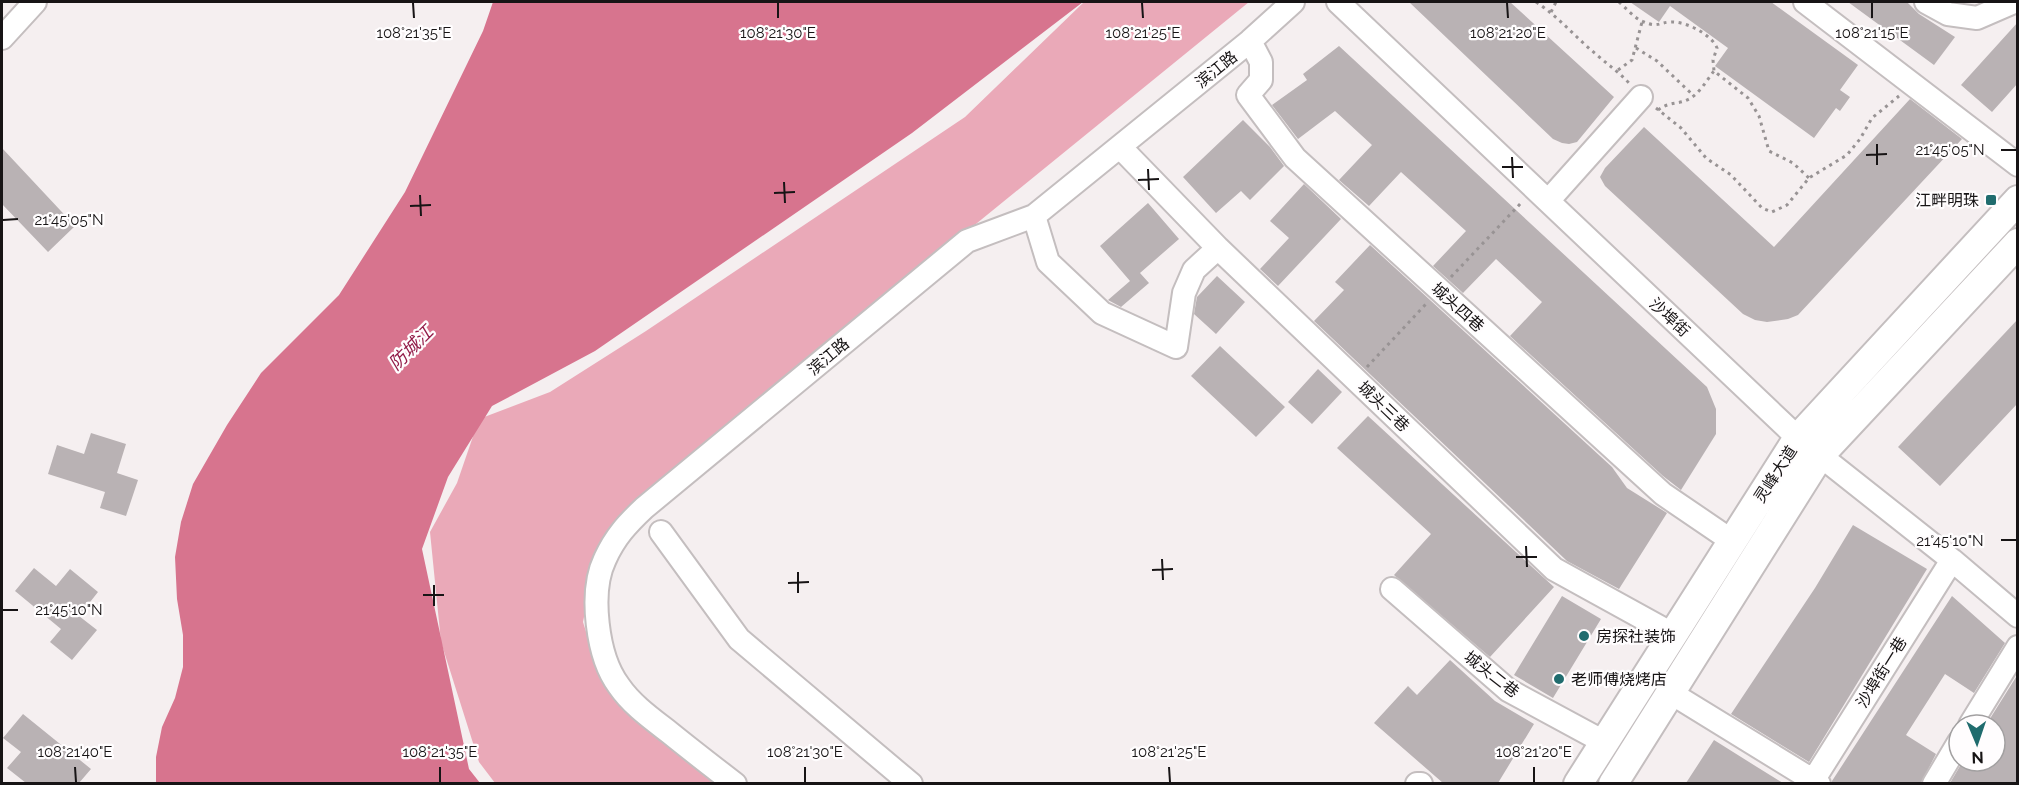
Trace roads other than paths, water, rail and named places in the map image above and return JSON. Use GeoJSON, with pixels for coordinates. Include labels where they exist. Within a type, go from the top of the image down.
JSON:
{"type":"FeatureCollection","features":[{"type":"Feature","properties":{"kind":"main road","name":"灵峰大道"},"geometry":{"type":"LineString","coordinates":[[1578,783],[1798,438],[2018,200]]}},
{"type":"Feature","properties":{"kind":"main road","name":"灵峰大道"},"geometry":{"type":"LineString","coordinates":[[1613,783],[1820,455],[2018,243]]}},
{"type":"Feature","properties":{"kind":"street"},"geometry":{"type":"LineString","coordinates":[[2,38],[35,2]]}},
{"type":"Feature","properties":{"kind":"street","name":"滨江路"},"geometry":{"type":"LineString","coordinates":[[735,783],[640,709],[618,686],[604,658],[598,624],[597,586],[604,560],[623,527],[967,241],[1034,216],[1250,41],[1293,2]]}},
{"type":"Feature","properties":{"kind":"street","name":"沙埠街"},"geometry":{"type":"LineString","coordinates":[[1338,2],[1798,438],[1952,560],[2018,616]]}},
{"type":"Feature","properties":{"kind":"street"},"geometry":{"type":"LineString","coordinates":[[1805,2],[2018,165]]}},
{"type":"Feature","properties":{"kind":"street"},"geometry":{"type":"LineString","coordinates":[[1926,2],[1948,15],[1977,18],[2014,2]]}},
{"type":"Feature","properties":{"kind":"street","name":"城头四巷"},"geometry":{"type":"LineString","coordinates":[[1250,41],[1261,62],[1261,80],[1248,95],[1295,158],[1663,494],[1731,541]]}},
{"type":"Feature","properties":{"kind":"street"},"geometry":{"type":"LineString","coordinates":[[1548,201],[1649,103]]}},
{"type":"Feature","properties":{"kind":"street","name":"城头三巷"},"geometry":{"type":"LineString","coordinates":[[1120,147],[1218,248],[1554,569],[1672,634]]}},
{"type":"Feature","properties":{"kind":"street"},"geometry":{"type":"LineString","coordinates":[[1034,216],[1048,262],[1102,313],[1176,347],[1184,293],[1194,270],[1218,248]]}},
{"type":"Feature","properties":{"kind":"street"},"geometry":{"type":"LineString","coordinates":[[661,532],[739,639],[911,783]]}},
{"type":"Feature","properties":{"kind":"street","name":"沙埠街一巷"},"geometry":{"type":"LineString","coordinates":[[1815,782],[1952,560]]}},
{"type":"Feature","properties":{"kind":"street","name":"城头二巷"},"geometry":{"type":"LineString","coordinates":[[1392,589],[1508,690],[1604,742]]}},
{"type":"Feature","properties":{"kind":"street"},"geometry":{"type":"LineString","coordinates":[[1977,713],[2018,647]]}},
{"type":"Feature","properties":{"kind":"street"},"geometry":{"type":"LineString","coordinates":[[1671,693],[1815,782]]}},
{"type":"Feature","properties":{"kind":"street"},"geometry":{"type":"LineString","coordinates":[[1934,783],[1947,762]]}},
{"type":"Feature","properties":{"kind":"water","name":"防城江"},"geometry":{"type":"Polygon","coordinates":[[[493,2],[1083,2],[912,133],[595,351],[492,406],[448,477],[422,549],[469,769],[480,783],[156,783],[156,757],[162,727],[175,698],[183,667],[183,635],[177,599],[175,557],[181,522],[193,484],[227,425],[261,373],[339,295],[405,192],[483,31],[493,2]]]}},
{"type":"Feature","properties":{"kind":"place","name":"江畔明珠"},"geometry":{"type":"Point","coordinates":[1991,200]}},
{"type":"Feature","properties":{"kind":"place","name":"房探社装饰"},"geometry":{"type":"Point","coordinates":[1584,636]}},
{"type":"Feature","properties":{"kind":"place","name":"老师傅烧烤店"},"geometry":{"type":"Point","coordinates":[1559,679]}}]}
